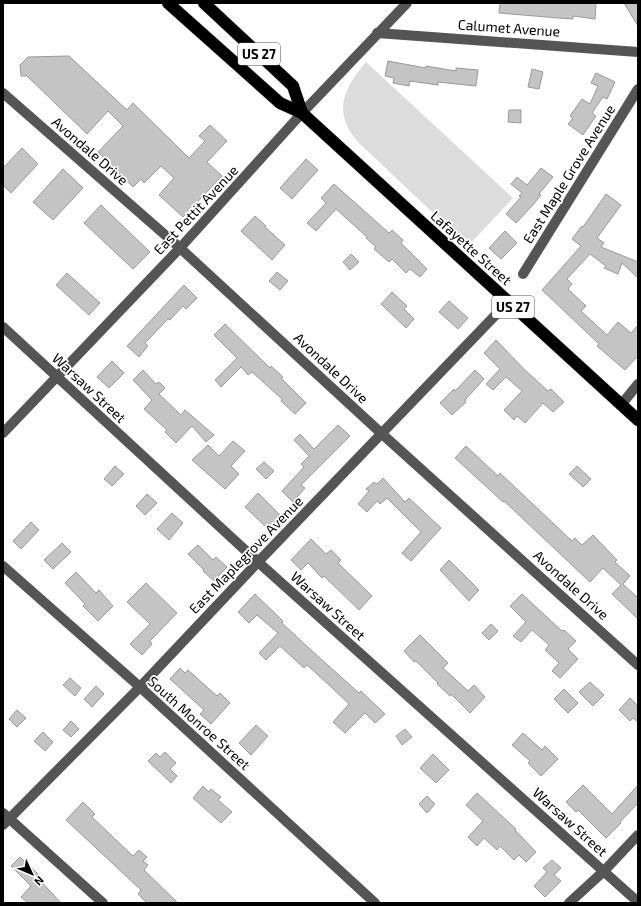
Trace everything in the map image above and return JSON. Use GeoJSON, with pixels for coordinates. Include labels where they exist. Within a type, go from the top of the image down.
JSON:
{"type":"FeatureCollection","features":[{"type":"Feature","properties":{"kind":"highway","name":"Lafayette Street"},"geometry":{"type":"LineString","coordinates":[[168,3],[280,103],[302,113],[638,420]]}},
{"type":"Feature","properties":{"kind":"highway","name":"Lafayette Street"},"geometry":{"type":"LineString","coordinates":[[204,3],[293,86],[302,113]]}},
{"type":"Feature","properties":{"kind":"street","name":"East Pettit Avenue"},"geometry":{"type":"LineString","coordinates":[[3,433],[180,248],[302,113],[407,3]]}},
{"type":"Feature","properties":{"kind":"street","name":"Calumet Avenue"},"geometry":{"type":"LineString","coordinates":[[377,33],[638,52]]}},
{"type":"Feature","properties":{"kind":"street","name":"East Maple Grove Avenue"},"geometry":{"type":"LineString","coordinates":[[523,274],[638,89]]}},
{"type":"Feature","properties":{"kind":"street","name":"Avondale Drive"},"geometry":{"type":"LineString","coordinates":[[3,93],[180,248],[381,433],[638,665]]}},
{"type":"Feature","properties":{"kind":"street","name":"East Maplegrove Avenue"},"geometry":{"type":"LineString","coordinates":[[5,819],[140,688],[258,562],[508,302]]}},
{"type":"Feature","properties":{"kind":"street","name":"Warsaw Street"},"geometry":{"type":"LineString","coordinates":[[3,327],[258,562],[638,902]]}},
{"type":"Feature","properties":{"kind":"street"},"geometry":{"type":"LineString","coordinates":[[621,405],[638,384]]}},
{"type":"Feature","properties":{"kind":"street","name":"South Monroe Street"},"geometry":{"type":"LineString","coordinates":[[3,566],[140,688],[375,903]]}},
{"type":"Feature","properties":{"kind":"street"},"geometry":{"type":"LineString","coordinates":[[5,819],[103,903]]}},
{"type":"Feature","properties":{"kind":"street"},"geometry":{"type":"LineString","coordinates":[[569,903],[604,871],[638,835]]}},
{"type":"Feature","properties":{"kind":"shaded area"},"geometry":{"type":"Polygon","coordinates":[[[366,62],[513,198],[468,246],[360,144],[351,133],[343,113],[346,93],[358,72],[366,62]]]}},
{"type":"Feature","properties":{"kind":"building"},"geometry":{"type":"Polygon","coordinates":[[[500,3],[596,3],[595,19],[573,16],[573,19],[499,13],[500,3]]]}},
{"type":"Feature","properties":{"kind":"building"},"geometry":{"type":"Polygon","coordinates":[[[624,3],[638,3],[638,26],[624,3]]]}},
{"type":"Feature","properties":{"kind":"building"},"geometry":{"type":"Polygon","coordinates":[[[69,56],[127,110],[133,103],[189,158],[205,141],[199,136],[210,125],[227,141],[207,162],[222,176],[183,217],[159,195],[174,178],[161,166],[144,183],[141,179],[133,187],[98,152],[123,126],[108,111],[87,134],[27,76],[21,76],[20,65],[28,57],[69,56]]]}},
{"type":"Feature","properties":{"kind":"building"},"geometry":{"type":"Polygon","coordinates":[[[388,61],[426,68],[426,66],[456,71],[456,68],[478,70],[476,86],[438,82],[438,85],[410,81],[409,86],[393,83],[394,78],[385,76],[388,61]]]}},
{"type":"Feature","properties":{"kind":"building"},"geometry":{"type":"Polygon","coordinates":[[[532,69],[543,72],[539,89],[528,87],[532,69]]]}},
{"type":"Feature","properties":{"kind":"building"},"geometry":{"type":"Polygon","coordinates":[[[596,73],[615,82],[607,99],[603,97],[592,113],[596,116],[583,135],[568,124],[573,118],[570,116],[582,99],[590,104],[598,86],[591,83],[596,73]]]}},
{"type":"Feature","properties":{"kind":"building"},"geometry":{"type":"Polygon","coordinates":[[[509,110],[521,110],[521,123],[508,122],[509,110]]]}},
{"type":"Feature","properties":{"kind":"building"},"geometry":{"type":"Polygon","coordinates":[[[22,148],[38,164],[11,193],[3,185],[3,168],[22,148]]]}},
{"type":"Feature","properties":{"kind":"building"},"geometry":{"type":"Polygon","coordinates":[[[306,159],[318,170],[292,199],[280,188],[306,159]]]}},
{"type":"Feature","properties":{"kind":"building"},"geometry":{"type":"Polygon","coordinates":[[[541,168],[553,177],[539,194],[541,195],[516,223],[506,214],[521,197],[519,196],[522,193],[511,184],[517,177],[527,185],[541,168]]]}},
{"type":"Feature","properties":{"kind":"building"},"geometry":{"type":"Polygon","coordinates":[[[63,169],[83,188],[53,220],[33,202],[63,169]]]}},
{"type":"Feature","properties":{"kind":"building"},"geometry":{"type":"Polygon","coordinates":[[[334,184],[389,233],[392,230],[403,240],[401,243],[427,269],[420,277],[410,269],[406,273],[392,259],[389,262],[374,249],[376,247],[366,238],[367,237],[336,209],[316,231],[307,223],[326,203],[321,198],[334,184]]]}},
{"type":"Feature","properties":{"kind":"building"},"geometry":{"type":"Polygon","coordinates":[[[606,194],[621,205],[597,238],[604,243],[601,247],[638,262],[638,278],[622,263],[618,274],[604,268],[606,266],[590,254],[567,279],[572,284],[568,289],[586,306],[581,311],[607,335],[618,322],[631,333],[638,325],[638,356],[625,370],[597,346],[599,344],[542,290],[581,246],[572,239],[582,226],[583,227],[606,194]]]}},
{"type":"Feature","properties":{"kind":"building"},"geometry":{"type":"Polygon","coordinates":[[[101,205],[150,252],[133,269],[84,223],[101,205]]]}},
{"type":"Feature","properties":{"kind":"building"},"geometry":{"type":"Polygon","coordinates":[[[255,216],[285,245],[272,260],[241,231],[255,216]]]}},
{"type":"Feature","properties":{"kind":"building"},"geometry":{"type":"Polygon","coordinates":[[[505,231],[517,243],[501,259],[489,248],[505,231]]]}},
{"type":"Feature","properties":{"kind":"building"},"geometry":{"type":"Polygon","coordinates":[[[351,254],[359,262],[350,270],[343,262],[351,254]]]}},
{"type":"Feature","properties":{"kind":"building"},"geometry":{"type":"Polygon","coordinates":[[[277,272],[288,281],[280,290],[269,281],[277,272]]]}},
{"type":"Feature","properties":{"kind":"building"},"geometry":{"type":"Polygon","coordinates":[[[67,273],[100,303],[89,315],[56,285],[67,273]]]}},
{"type":"Feature","properties":{"kind":"building"},"geometry":{"type":"Polygon","coordinates":[[[184,285],[197,298],[186,309],[183,306],[170,320],[168,319],[145,343],[148,346],[139,357],[127,346],[184,285]]]}},
{"type":"Feature","properties":{"kind":"building"},"geometry":{"type":"Polygon","coordinates":[[[392,292],[407,306],[404,309],[414,319],[406,328],[381,304],[392,292]]]}},
{"type":"Feature","properties":{"kind":"building"},"geometry":{"type":"Polygon","coordinates":[[[449,301],[468,318],[458,329],[439,312],[449,301]]]}},
{"type":"Feature","properties":{"kind":"building"},"geometry":{"type":"Polygon","coordinates":[[[225,324],[270,368],[271,366],[283,377],[281,378],[306,403],[295,414],[281,401],[282,399],[252,372],[248,375],[241,367],[221,387],[215,380],[237,358],[214,335],[225,324]]]}},
{"type":"Feature","properties":{"kind":"building"},"geometry":{"type":"Polygon","coordinates":[[[496,340],[548,391],[551,389],[564,402],[553,412],[543,403],[525,423],[517,416],[514,420],[504,410],[522,391],[506,377],[493,390],[486,384],[500,369],[484,353],[496,340]]]}},
{"type":"Feature","properties":{"kind":"building"},"geometry":{"type":"Polygon","coordinates":[[[112,361],[124,373],[109,388],[97,377],[112,361]]]}},
{"type":"Feature","properties":{"kind":"building"},"geometry":{"type":"Polygon","coordinates":[[[143,370],[156,384],[159,382],[165,388],[159,394],[181,415],[185,410],[214,435],[206,442],[192,426],[176,443],[165,432],[167,430],[144,409],[152,400],[133,380],[143,370]]]}},
{"type":"Feature","properties":{"kind":"building"},"geometry":{"type":"Polygon","coordinates":[[[475,370],[484,379],[465,400],[466,402],[452,415],[440,403],[454,389],[455,391],[475,370]]]}},
{"type":"Feature","properties":{"kind":"building"},"geometry":{"type":"Polygon","coordinates":[[[338,425],[350,436],[301,485],[305,488],[293,502],[282,491],[304,467],[301,464],[309,456],[294,440],[300,434],[314,449],[338,425]]]}},
{"type":"Feature","properties":{"kind":"building"},"geometry":{"type":"Polygon","coordinates":[[[233,441],[245,451],[231,466],[239,474],[225,489],[192,460],[208,445],[219,456],[233,441]]]}},
{"type":"Feature","properties":{"kind":"building"},"geometry":{"type":"Polygon","coordinates":[[[466,446],[498,476],[500,473],[572,541],[575,538],[582,545],[593,535],[617,560],[615,562],[630,576],[623,584],[638,598],[638,619],[612,594],[621,585],[603,568],[590,582],[504,501],[503,502],[455,458],[466,446]]]}},
{"type":"Feature","properties":{"kind":"building"},"geometry":{"type":"Polygon","coordinates":[[[264,462],[274,471],[266,479],[256,469],[264,462]]]}},
{"type":"Feature","properties":{"kind":"building"},"geometry":{"type":"Polygon","coordinates":[[[115,466],[124,474],[112,486],[104,479],[115,466]]]}},
{"type":"Feature","properties":{"kind":"building"},"geometry":{"type":"Polygon","coordinates":[[[577,466],[591,479],[583,487],[569,474],[577,466]]]}},
{"type":"Feature","properties":{"kind":"building"},"geometry":{"type":"Polygon","coordinates":[[[383,478],[405,502],[409,498],[441,528],[411,561],[402,553],[421,532],[387,498],[380,504],[377,501],[367,512],[358,504],[369,491],[366,489],[374,482],[377,484],[383,478]]]}},
{"type":"Feature","properties":{"kind":"building"},"geometry":{"type":"Polygon","coordinates":[[[258,493],[281,516],[269,530],[245,507],[258,493]]]}},
{"type":"Feature","properties":{"kind":"building"},"geometry":{"type":"Polygon","coordinates":[[[147,494],[157,503],[145,515],[136,506],[147,494]]]}},
{"type":"Feature","properties":{"kind":"building"},"geometry":{"type":"Polygon","coordinates":[[[172,513],[183,523],[169,540],[157,529],[172,513]]]}},
{"type":"Feature","properties":{"kind":"building"},"geometry":{"type":"Polygon","coordinates":[[[31,522],[39,530],[21,549],[13,541],[31,522]]]}},
{"type":"Feature","properties":{"kind":"building"},"geometry":{"type":"Polygon","coordinates":[[[311,539],[326,554],[331,550],[341,560],[338,563],[372,596],[359,610],[324,576],[322,578],[308,563],[301,570],[291,560],[311,539]]]}},
{"type":"Feature","properties":{"kind":"building"},"geometry":{"type":"Polygon","coordinates":[[[62,543],[71,552],[53,569],[44,560],[62,543]]]}},
{"type":"Feature","properties":{"kind":"building"},"geometry":{"type":"Polygon","coordinates":[[[198,545],[213,560],[216,557],[227,567],[214,581],[188,554],[198,545]]]}},
{"type":"Feature","properties":{"kind":"building"},"geometry":{"type":"Polygon","coordinates":[[[449,560],[479,590],[469,601],[440,570],[449,560]]]}},
{"type":"Feature","properties":{"kind":"building"},"geometry":{"type":"Polygon","coordinates":[[[76,572],[96,593],[99,590],[113,606],[98,621],[83,606],[85,604],[65,583],[76,572]]]}},
{"type":"Feature","properties":{"kind":"building"},"geometry":{"type":"Polygon","coordinates":[[[146,583],[177,613],[150,641],[152,644],[142,655],[130,644],[150,624],[127,602],[146,583]]]}},
{"type":"Feature","properties":{"kind":"building"},"geometry":{"type":"Polygon","coordinates":[[[255,594],[283,621],[282,623],[311,650],[359,693],[361,691],[385,714],[375,723],[365,713],[345,733],[333,722],[349,704],[328,684],[307,665],[304,668],[280,646],[266,660],[259,653],[278,633],[257,615],[249,623],[238,612],[255,594]]]}},
{"type":"Feature","properties":{"kind":"building"},"geometry":{"type":"Polygon","coordinates":[[[522,594],[562,631],[564,630],[576,641],[568,649],[578,659],[560,678],[552,671],[559,663],[545,650],[549,645],[532,630],[521,642],[513,636],[526,622],[510,606],[522,594]]]}},
{"type":"Feature","properties":{"kind":"building"},"geometry":{"type":"Polygon","coordinates":[[[491,624],[498,631],[489,640],[482,633],[491,624]]]}},
{"type":"Feature","properties":{"kind":"building"},"geometry":{"type":"Polygon","coordinates":[[[420,635],[448,663],[443,668],[468,691],[474,685],[485,697],[470,713],[451,694],[450,696],[437,684],[438,683],[416,661],[414,662],[404,651],[420,635]]]}},
{"type":"Feature","properties":{"kind":"building"},"geometry":{"type":"Polygon","coordinates":[[[180,668],[185,673],[188,670],[217,696],[220,693],[230,703],[211,724],[200,714],[204,710],[170,679],[180,668]]]}},
{"type":"Feature","properties":{"kind":"building"},"geometry":{"type":"Polygon","coordinates":[[[70,678],[81,688],[75,696],[63,685],[70,678]]]}},
{"type":"Feature","properties":{"kind":"building"},"geometry":{"type":"Polygon","coordinates":[[[590,682],[604,695],[593,706],[579,692],[590,682]]]}},
{"type":"Feature","properties":{"kind":"building"},"geometry":{"type":"Polygon","coordinates":[[[96,686],[104,694],[92,707],[84,699],[96,686]]]}},
{"type":"Feature","properties":{"kind":"building"},"geometry":{"type":"Polygon","coordinates":[[[564,689],[578,703],[568,713],[554,699],[564,689]]]}},
{"type":"Feature","properties":{"kind":"building"},"geometry":{"type":"Polygon","coordinates":[[[630,698],[638,706],[638,722],[633,718],[630,721],[619,710],[630,698]]]}},
{"type":"Feature","properties":{"kind":"building"},"geometry":{"type":"Polygon","coordinates":[[[17,710],[26,718],[17,727],[9,719],[17,710]]]}},
{"type":"Feature","properties":{"kind":"building"},"geometry":{"type":"Polygon","coordinates":[[[71,721],[79,729],[71,737],[63,730],[71,721]]]}},
{"type":"Feature","properties":{"kind":"building"},"geometry":{"type":"Polygon","coordinates":[[[256,725],[268,736],[251,755],[239,743],[256,725]]]}},
{"type":"Feature","properties":{"kind":"building"},"geometry":{"type":"Polygon","coordinates":[[[405,729],[412,737],[402,745],[396,736],[405,729]]]}},
{"type":"Feature","properties":{"kind":"building"},"geometry":{"type":"Polygon","coordinates":[[[43,732],[53,742],[45,751],[34,741],[43,732]]]}},
{"type":"Feature","properties":{"kind":"building"},"geometry":{"type":"Polygon","coordinates":[[[523,733],[542,750],[545,746],[558,759],[541,776],[528,763],[530,761],[512,745],[523,733]]]}},
{"type":"Feature","properties":{"kind":"building"},"geometry":{"type":"Polygon","coordinates":[[[165,752],[176,763],[170,769],[177,776],[171,783],[148,761],[156,753],[160,757],[165,752]]]}},
{"type":"Feature","properties":{"kind":"building"},"geometry":{"type":"Polygon","coordinates":[[[433,754],[449,770],[436,783],[420,768],[433,754]]]}},
{"type":"Feature","properties":{"kind":"building"},"geometry":{"type":"Polygon","coordinates":[[[583,785],[612,814],[638,785],[638,803],[606,838],[578,810],[576,812],[566,802],[583,785]]]}},
{"type":"Feature","properties":{"kind":"building"},"geometry":{"type":"Polygon","coordinates":[[[203,786],[209,792],[211,789],[221,797],[218,800],[232,812],[221,823],[193,798],[203,786]]]}},
{"type":"Feature","properties":{"kind":"building"},"geometry":{"type":"Polygon","coordinates":[[[477,793],[516,829],[515,830],[536,852],[526,862],[519,855],[514,860],[500,846],[497,850],[484,838],[477,846],[468,837],[483,821],[466,805],[477,793]]]}},
{"type":"Feature","properties":{"kind":"building"},"geometry":{"type":"Polygon","coordinates":[[[427,796],[435,804],[427,813],[419,804],[427,796]]]}},
{"type":"Feature","properties":{"kind":"building"},"geometry":{"type":"Polygon","coordinates":[[[83,802],[95,814],[92,817],[133,856],[139,850],[147,857],[143,861],[148,865],[144,870],[178,903],[147,903],[138,894],[141,890],[66,820],[83,802]]]}},
{"type":"Feature","properties":{"kind":"building"},"geometry":{"type":"Polygon","coordinates":[[[20,857],[38,874],[36,876],[61,903],[28,903],[21,897],[31,886],[11,866],[20,857]]]}},
{"type":"Feature","properties":{"kind":"building"},"geometry":{"type":"Polygon","coordinates":[[[552,860],[561,868],[554,875],[561,881],[545,897],[534,886],[547,872],[543,868],[552,860]]]}}]}
